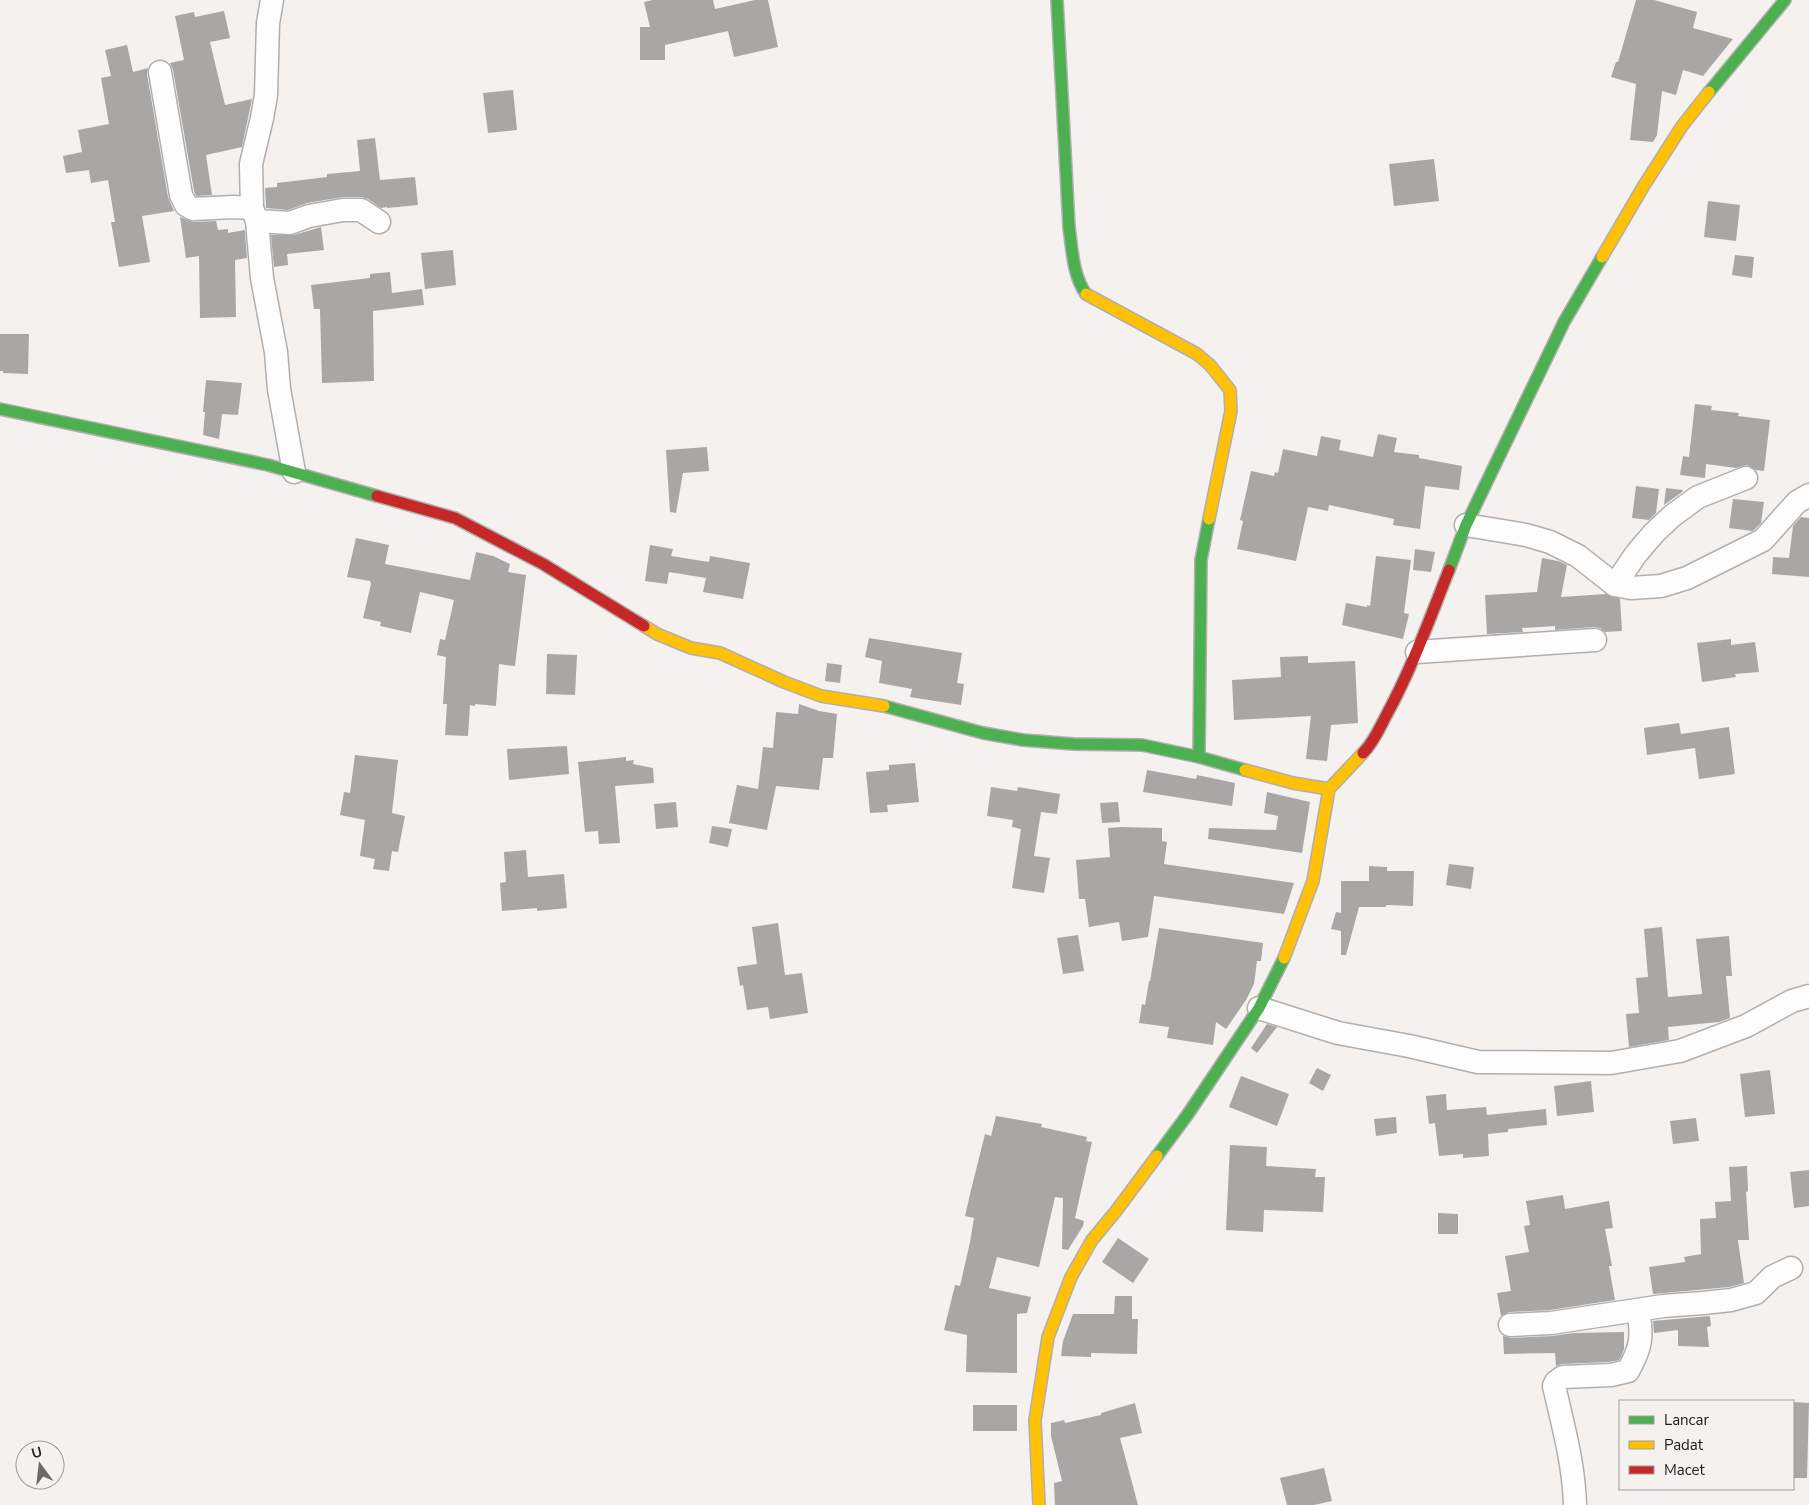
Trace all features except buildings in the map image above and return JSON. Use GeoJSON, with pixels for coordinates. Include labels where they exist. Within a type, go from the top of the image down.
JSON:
{"type":"FeatureCollection","features":[{"type":"Feature","properties":{"kind":"street"},"geometry":{"type":"LineString","coordinates":[[272,0],[268,23],[266,95],[251,164],[254,215],[262,278],[276,352],[279,389],[294,472]]}},
{"type":"Feature","properties":{"kind":"street"},"geometry":{"type":"LineString","coordinates":[[1057,0],[1069,228],[1074,263],[1082,287],[1087,295],[1104,305],[1170,338],[1196,354],[1210,365],[1230,390],[1231,411],[1201,560],[1198,757]]}},
{"type":"Feature","properties":{"kind":"street"},"geometry":{"type":"LineString","coordinates":[[1039,1505],[1035,1420],[1048,1337],[1071,1277],[1092,1240],[1116,1211],[1188,1114],[1259,1008],[1285,957],[1313,881],[1329,789],[1370,746],[1418,652],[1466,525],[1564,322],[1643,187],[1682,126],[1785,0]]}},
{"type":"Feature","properties":{"kind":"street"},"geometry":{"type":"LineString","coordinates":[[160,72],[181,194],[186,205],[193,209],[233,207],[254,215],[290,223],[309,216],[343,210],[361,210],[379,222]]}},
{"type":"Feature","properties":{"kind":"street"},"geometry":{"type":"LineString","coordinates":[[0,409],[268,465],[455,518],[543,564],[616,611],[657,634],[691,648],[720,653],[784,682],[821,696],[884,706],[983,732],[1024,740],[1072,744],[1142,745],[1198,757],[1293,783],[1329,789]]}},
{"type":"Feature","properties":{"kind":"street"},"geometry":{"type":"LineString","coordinates":[[1615,585],[1642,547],[1672,516],[1698,497],[1746,478]]}},
{"type":"Feature","properties":{"kind":"street"},"geometry":{"type":"LineString","coordinates":[[1466,525],[1526,535],[1550,542],[1578,556],[1615,585],[1631,588],[1661,586],[1687,578],[1762,540],[1797,502],[1809,495]]}},
{"type":"Feature","properties":{"kind":"street"},"geometry":{"type":"LineString","coordinates":[[1418,652],[1595,640]]}},
{"type":"Feature","properties":{"kind":"street"},"geometry":{"type":"LineString","coordinates":[[1259,1008],[1338,1033],[1409,1046],[1478,1062],[1611,1063],[1680,1051],[1746,1026],[1792,1001],[1809,996]]}},
{"type":"Feature","properties":{"kind":"street"},"geometry":{"type":"LineString","coordinates":[[1510,1325],[1551,1324],[1663,1306],[1681,1306],[1731,1300],[1756,1293],[1772,1277],[1791,1268]]}},
{"type":"Feature","properties":{"kind":"street"},"geometry":{"type":"LineString","coordinates":[[1575,1505],[1569,1453],[1554,1386],[1563,1377],[1611,1375],[1628,1371],[1638,1354],[1641,1339],[1638,1311]]}},
{"type":"Feature","properties":{"kind":"traffic: fast"},"geometry":{"type":"LineString","coordinates":[[1057,0],[1069,227],[1078,279],[1086,294]]}},
{"type":"Feature","properties":{"kind":"traffic: fast"},"geometry":{"type":"LineString","coordinates":[[1709,92],[1785,0]]}},
{"type":"Feature","properties":{"kind":"traffic: fast"},"geometry":{"type":"LineString","coordinates":[[1449,570],[1466,525],[1564,322],[1602,257]]}},
{"type":"Feature","properties":{"kind":"traffic: fast"},"geometry":{"type":"LineString","coordinates":[[0,409],[268,465],[377,496]]}},
{"type":"Feature","properties":{"kind":"traffic: fast"},"geometry":{"type":"LineString","coordinates":[[1199,757],[1201,560],[1209,519]]}},
{"type":"Feature","properties":{"kind":"traffic: fast"},"geometry":{"type":"LineString","coordinates":[[884,706],[983,733],[1023,740],[1073,744],[1142,745],[1199,757],[1245,770]]}},
{"type":"Feature","properties":{"kind":"traffic: fast"},"geometry":{"type":"LineString","coordinates":[[1157,1156],[1188,1114],[1259,1008],[1284,958]]}},
{"type":"Feature","properties":{"kind":"traffic: slow"},"geometry":{"type":"LineString","coordinates":[[1602,257],[1682,126],[1709,92]]}},
{"type":"Feature","properties":{"kind":"traffic: slow"},"geometry":{"type":"LineString","coordinates":[[1086,294],[1197,354],[1210,365],[1230,390],[1231,411],[1209,519]]}},
{"type":"Feature","properties":{"kind":"traffic: slow"},"geometry":{"type":"LineString","coordinates":[[644,626],[657,634],[691,648],[720,653],[784,682],[821,696],[884,706]]}},
{"type":"Feature","properties":{"kind":"traffic: slow"},"geometry":{"type":"LineString","coordinates":[[1284,958],[1313,881],[1329,789],[1363,753]]}},
{"type":"Feature","properties":{"kind":"traffic: slow"},"geometry":{"type":"LineString","coordinates":[[1245,770],[1293,783],[1329,789]]}},
{"type":"Feature","properties":{"kind":"traffic: slow"},"geometry":{"type":"LineString","coordinates":[[1039,1505],[1035,1420],[1048,1337],[1071,1277],[1092,1240],[1157,1156]]}},
{"type":"Feature","properties":{"kind":"traffic: jam"},"geometry":{"type":"LineString","coordinates":[[377,496],[455,518],[543,564],[644,626]]}},
{"type":"Feature","properties":{"kind":"traffic: jam"},"geometry":{"type":"LineString","coordinates":[[1363,753],[1376,734],[1405,679],[1449,570]]}}]}
